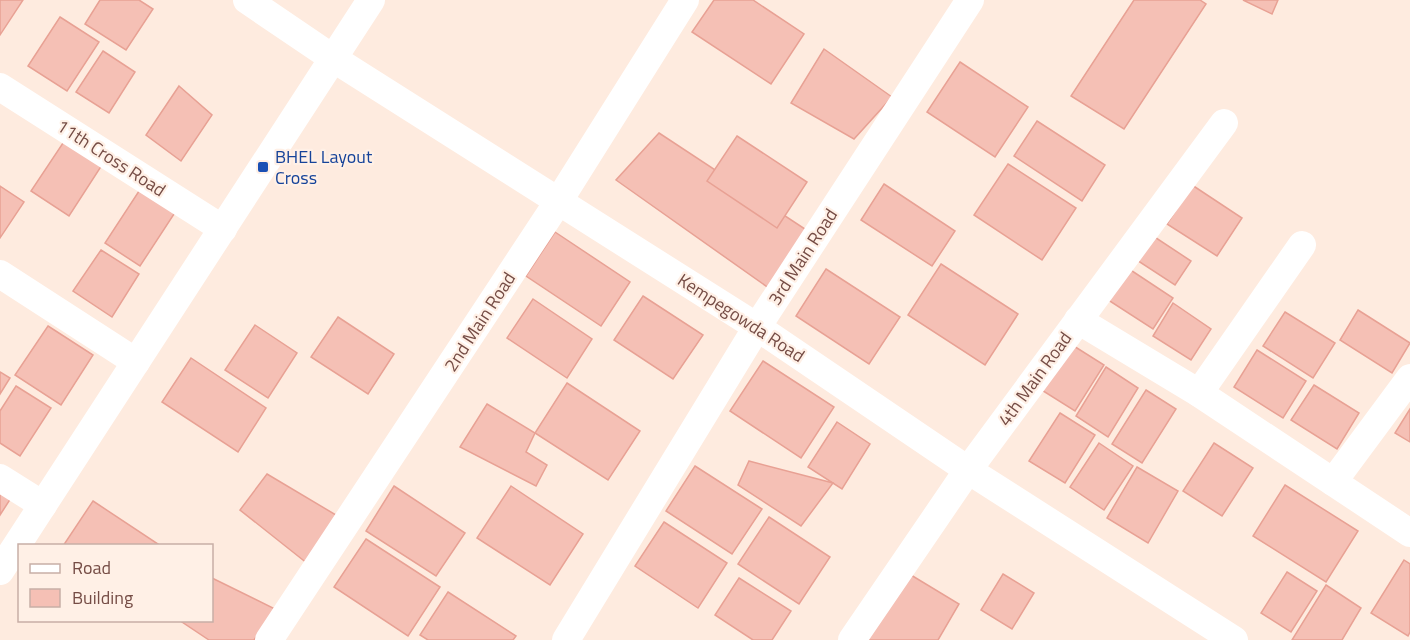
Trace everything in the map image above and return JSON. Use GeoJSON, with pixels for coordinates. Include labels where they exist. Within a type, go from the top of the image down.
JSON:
{"type":"FeatureCollection","features":[{"type":"Feature","properties":{"kind":"street","name":"Kempegowda Road"},"geometry":{"type":"LineString","coordinates":[[247,0],[334,59],[757,327],[968,470],[1234,640]]}},
{"type":"Feature","properties":{"kind":"street"},"geometry":{"type":"LineString","coordinates":[[0,571],[334,59],[370,0]]}},
{"type":"Feature","properties":{"kind":"street","name":"2nd Main Road"},"geometry":{"type":"LineString","coordinates":[[269,640],[558,202],[685,0]]}},
{"type":"Feature","properties":{"kind":"street","name":"3rd Main Road"},"geometry":{"type":"LineString","coordinates":[[566,640],[757,327],[970,0]]}},
{"type":"Feature","properties":{"kind":"street","name":"11th Cross Road"},"geometry":{"type":"LineString","coordinates":[[0,87],[223,230]]}},
{"type":"Feature","properties":{"kind":"street","name":"4th Main Road"},"geometry":{"type":"LineString","coordinates":[[852,640],[968,470],[1224,123]]}},
{"type":"Feature","properties":{"kind":"street"},"geometry":{"type":"LineString","coordinates":[[1199,393],[1302,245]]}},
{"type":"Feature","properties":{"kind":"street"},"geometry":{"type":"LineString","coordinates":[[0,274],[136,362]]}},
{"type":"Feature","properties":{"kind":"street"},"geometry":{"type":"LineString","coordinates":[[1078,320],[1199,393],[1410,533]]}},
{"type":"Feature","properties":{"kind":"street"},"geometry":{"type":"LineString","coordinates":[[1333,482],[1410,378]]}},
{"type":"Feature","properties":{"kind":"street"},"geometry":{"type":"LineString","coordinates":[[0,478],[43,505]]}},
{"type":"Feature","properties":{"kind":"building"},"geometry":{"type":"Polygon","coordinates":[[[0,0],[23,0],[0,35],[0,0]]]}},
{"type":"Feature","properties":{"kind":"building"},"geometry":{"type":"Polygon","coordinates":[[[100,0],[139,0],[153,9],[126,50],[85,24],[100,0]]]}},
{"type":"Feature","properties":{"kind":"building"},"geometry":{"type":"Polygon","coordinates":[[[714,0],[753,0],[804,34],[771,84],[692,32],[714,0]]]}},
{"type":"Feature","properties":{"kind":"building"},"geometry":{"type":"Polygon","coordinates":[[[1134,0],[1200,0],[1206,4],[1124,129],[1071,96],[1134,0]]]}},
{"type":"Feature","properties":{"kind":"building"},"geometry":{"type":"Polygon","coordinates":[[[1243,0],[1278,0],[1272,14],[1243,0]]]}},
{"type":"Feature","properties":{"kind":"building"},"geometry":{"type":"Polygon","coordinates":[[[60,17],[99,42],[67,91],[28,66],[60,17]]]}},
{"type":"Feature","properties":{"kind":"building"},"geometry":{"type":"Polygon","coordinates":[[[824,49],[892,97],[854,139],[791,103],[824,49]]]}},
{"type":"Feature","properties":{"kind":"building"},"geometry":{"type":"Polygon","coordinates":[[[103,51],[135,72],[109,113],[76,92],[103,51]]]}},
{"type":"Feature","properties":{"kind":"building"},"geometry":{"type":"Polygon","coordinates":[[[960,62],[1028,107],[995,157],[927,112],[960,62]]]}},
{"type":"Feature","properties":{"kind":"building"},"geometry":{"type":"Polygon","coordinates":[[[179,86],[212,115],[181,161],[146,135],[179,86]]]}},
{"type":"Feature","properties":{"kind":"building"},"geometry":{"type":"Polygon","coordinates":[[[1037,121],[1105,165],[1082,201],[1014,156],[1037,121]]]}},
{"type":"Feature","properties":{"kind":"building"},"geometry":{"type":"Polygon","coordinates":[[[659,133],[808,231],[773,291],[616,180],[659,133]]]}},
{"type":"Feature","properties":{"kind":"building"},"geometry":{"type":"Polygon","coordinates":[[[737,136],[807,182],[777,228],[707,181],[737,136]]]}},
{"type":"Feature","properties":{"kind":"building"},"geometry":{"type":"Polygon","coordinates":[[[65,140],[102,165],[69,216],[31,191],[65,140]]]}},
{"type":"Feature","properties":{"kind":"building"},"geometry":{"type":"Polygon","coordinates":[[[1008,164],[1076,208],[1042,260],[974,215],[1008,164]]]}},
{"type":"Feature","properties":{"kind":"building"},"geometry":{"type":"Polygon","coordinates":[[[884,184],[955,231],[932,266],[861,220],[884,184]]]}},
{"type":"Feature","properties":{"kind":"building"},"geometry":{"type":"Polygon","coordinates":[[[1192,185],[1242,218],[1217,256],[1167,224],[1192,185]]]}},
{"type":"Feature","properties":{"kind":"building"},"geometry":{"type":"Polygon","coordinates":[[[0,186],[24,202],[0,238],[0,186]]]}},
{"type":"Feature","properties":{"kind":"building"},"geometry":{"type":"Polygon","coordinates":[[[141,188],[176,211],[140,266],[105,243],[141,188]]]}},
{"type":"Feature","properties":{"kind":"building"},"geometry":{"type":"Polygon","coordinates":[[[1144,230],[1191,261],[1175,285],[1129,255],[1144,230]]]}},
{"type":"Feature","properties":{"kind":"building"},"geometry":{"type":"Polygon","coordinates":[[[555,232],[630,282],[601,326],[526,276],[555,232]]]}},
{"type":"Feature","properties":{"kind":"building"},"geometry":{"type":"Polygon","coordinates":[[[101,250],[139,274],[112,317],[73,291],[101,250]]]}},
{"type":"Feature","properties":{"kind":"building"},"geometry":{"type":"Polygon","coordinates":[[[941,264],[1018,314],[985,365],[908,315],[941,264]]]}},
{"type":"Feature","properties":{"kind":"building"},"geometry":{"type":"Polygon","coordinates":[[[1123,265],[1173,298],[1153,329],[1102,296],[1123,265]]]}},
{"type":"Feature","properties":{"kind":"building"},"geometry":{"type":"Polygon","coordinates":[[[826,269],[900,317],[869,364],[796,316],[826,269]]]}},
{"type":"Feature","properties":{"kind":"building"},"geometry":{"type":"Polygon","coordinates":[[[643,296],[703,335],[673,379],[614,340],[643,296]]]}},
{"type":"Feature","properties":{"kind":"building"},"geometry":{"type":"Polygon","coordinates":[[[533,299],[592,339],[567,378],[507,338],[533,299]]]}},
{"type":"Feature","properties":{"kind":"building"},"geometry":{"type":"Polygon","coordinates":[[[1173,303],[1211,329],[1191,360],[1153,336],[1173,303]]]}},
{"type":"Feature","properties":{"kind":"building"},"geometry":{"type":"Polygon","coordinates":[[[1358,310],[1410,343],[1392,373],[1340,340],[1358,310]]]}},
{"type":"Feature","properties":{"kind":"building"},"geometry":{"type":"Polygon","coordinates":[[[1285,312],[1335,343],[1313,378],[1263,346],[1285,312]]]}},
{"type":"Feature","properties":{"kind":"building"},"geometry":{"type":"Polygon","coordinates":[[[338,317],[394,354],[368,394],[311,357],[338,317]]]}},
{"type":"Feature","properties":{"kind":"building"},"geometry":{"type":"Polygon","coordinates":[[[255,325],[297,353],[268,398],[225,370],[255,325]]]}},
{"type":"Feature","properties":{"kind":"building"},"geometry":{"type":"Polygon","coordinates":[[[48,326],[93,355],[61,405],[15,375],[48,326]]]}},
{"type":"Feature","properties":{"kind":"building"},"geometry":{"type":"Polygon","coordinates":[[[1069,343],[1104,365],[1075,411],[1040,389],[1069,343]]]}},
{"type":"Feature","properties":{"kind":"building"},"geometry":{"type":"Polygon","coordinates":[[[1257,350],[1306,381],[1283,418],[1234,387],[1257,350]]]}},
{"type":"Feature","properties":{"kind":"building"},"geometry":{"type":"Polygon","coordinates":[[[191,358],[266,408],[238,452],[162,402],[191,358]]]}},
{"type":"Feature","properties":{"kind":"building"},"geometry":{"type":"Polygon","coordinates":[[[763,361],[834,407],[801,458],[730,411],[763,361]]]}},
{"type":"Feature","properties":{"kind":"building"},"geometry":{"type":"Polygon","coordinates":[[[1106,367],[1138,388],[1108,437],[1076,416],[1106,367]]]}},
{"type":"Feature","properties":{"kind":"building"},"geometry":{"type":"Polygon","coordinates":[[[0,372],[10,378],[0,394],[0,372]]]}},
{"type":"Feature","properties":{"kind":"building"},"geometry":{"type":"Polygon","coordinates":[[[567,383],[640,431],[608,480],[535,433],[567,383]]]}},
{"type":"Feature","properties":{"kind":"building"},"geometry":{"type":"Polygon","coordinates":[[[1314,385],[1359,413],[1337,449],[1291,420],[1314,385]]]}},
{"type":"Feature","properties":{"kind":"building"},"geometry":{"type":"Polygon","coordinates":[[[16,386],[51,408],[20,456],[0,443],[0,411],[16,386]]]}},
{"type":"Feature","properties":{"kind":"building"},"geometry":{"type":"Polygon","coordinates":[[[1146,390],[1176,409],[1142,463],[1112,444],[1146,390]]]}},
{"type":"Feature","properties":{"kind":"building"},"geometry":{"type":"Polygon","coordinates":[[[487,404],[535,433],[526,452],[547,465],[536,486],[460,447],[487,404]]]}},
{"type":"Feature","properties":{"kind":"building"},"geometry":{"type":"Polygon","coordinates":[[[1410,409],[1410,442],[1395,433],[1410,409]]]}},
{"type":"Feature","properties":{"kind":"building"},"geometry":{"type":"Polygon","coordinates":[[[1060,413],[1095,435],[1065,483],[1029,461],[1060,413]]]}},
{"type":"Feature","properties":{"kind":"building"},"geometry":{"type":"Polygon","coordinates":[[[837,422],[870,444],[842,489],[808,467],[837,422]]]}},
{"type":"Feature","properties":{"kind":"building"},"geometry":{"type":"Polygon","coordinates":[[[1099,443],[1133,466],[1104,510],[1070,487],[1099,443]]]}},
{"type":"Feature","properties":{"kind":"building"},"geometry":{"type":"Polygon","coordinates":[[[1214,443],[1253,468],[1222,516],[1183,491],[1214,443]]]}},
{"type":"Feature","properties":{"kind":"building"},"geometry":{"type":"Polygon","coordinates":[[[749,461],[833,483],[801,526],[738,485],[749,461]]]}},
{"type":"Feature","properties":{"kind":"building"},"geometry":{"type":"Polygon","coordinates":[[[695,466],[762,509],[732,554],[666,511],[695,466]]]}},
{"type":"Feature","properties":{"kind":"building"},"geometry":{"type":"Polygon","coordinates":[[[1137,467],[1178,491],[1148,543],[1107,518],[1137,467]]]}},
{"type":"Feature","properties":{"kind":"building"},"geometry":{"type":"Polygon","coordinates":[[[267,474],[341,518],[308,564],[240,510],[267,474]]]}},
{"type":"Feature","properties":{"kind":"building"},"geometry":{"type":"Polygon","coordinates":[[[1285,485],[1358,531],[1326,582],[1253,536],[1285,485]]]}},
{"type":"Feature","properties":{"kind":"building"},"geometry":{"type":"Polygon","coordinates":[[[394,486],[465,533],[436,576],[366,531],[394,486]]]}},
{"type":"Feature","properties":{"kind":"building"},"geometry":{"type":"Polygon","coordinates":[[[511,486],[583,534],[550,585],[477,538],[511,486]]]}},
{"type":"Feature","properties":{"kind":"building"},"geometry":{"type":"Polygon","coordinates":[[[0,491],[11,498],[0,515],[0,491]]]}},
{"type":"Feature","properties":{"kind":"building"},"geometry":{"type":"Polygon","coordinates":[[[93,501],[158,544],[64,544],[93,501]]]}},
{"type":"Feature","properties":{"kind":"building"},"geometry":{"type":"Polygon","coordinates":[[[769,517],[830,557],[799,604],[738,564],[769,517]]]}},
{"type":"Feature","properties":{"kind":"building"},"geometry":{"type":"Polygon","coordinates":[[[664,522],[727,563],[698,608],[635,566],[664,522]]]}},
{"type":"Feature","properties":{"kind":"building"},"geometry":{"type":"Polygon","coordinates":[[[366,539],[440,587],[408,636],[334,587],[366,539]]]}},
{"type":"Feature","properties":{"kind":"building"},"geometry":{"type":"Polygon","coordinates":[[[1404,560],[1410,564],[1410,632],[1408,636],[1371,613],[1404,560]]]}},
{"type":"Feature","properties":{"kind":"building"},"geometry":{"type":"Polygon","coordinates":[[[901,569],[959,604],[938,640],[859,640],[901,569]]]}},
{"type":"Feature","properties":{"kind":"building"},"geometry":{"type":"Polygon","coordinates":[[[1287,572],[1317,591],[1291,632],[1261,613],[1287,572]]]}},
{"type":"Feature","properties":{"kind":"building"},"geometry":{"type":"Polygon","coordinates":[[[1003,574],[1034,593],[1012,629],[981,610],[1003,574]]]}},
{"type":"Feature","properties":{"kind":"building"},"geometry":{"type":"Polygon","coordinates":[[[213,578],[275,609],[254,640],[209,640],[182,622],[213,622],[213,578]]]}},
{"type":"Feature","properties":{"kind":"building"},"geometry":{"type":"Polygon","coordinates":[[[739,578],[791,611],[772,640],[753,640],[715,615],[739,578]]]}},
{"type":"Feature","properties":{"kind":"building"},"geometry":{"type":"Polygon","coordinates":[[[1326,585],[1361,608],[1342,640],[1292,640],[1326,585]]]}},
{"type":"Feature","properties":{"kind":"building"},"geometry":{"type":"Polygon","coordinates":[[[448,592],[516,636],[513,640],[428,640],[420,635],[448,592]]]}},
{"type":"Feature","properties":{"kind":"place","name":"BHEL Layout Cross"},"geometry":{"type":"Point","coordinates":[263,167]}}]}
